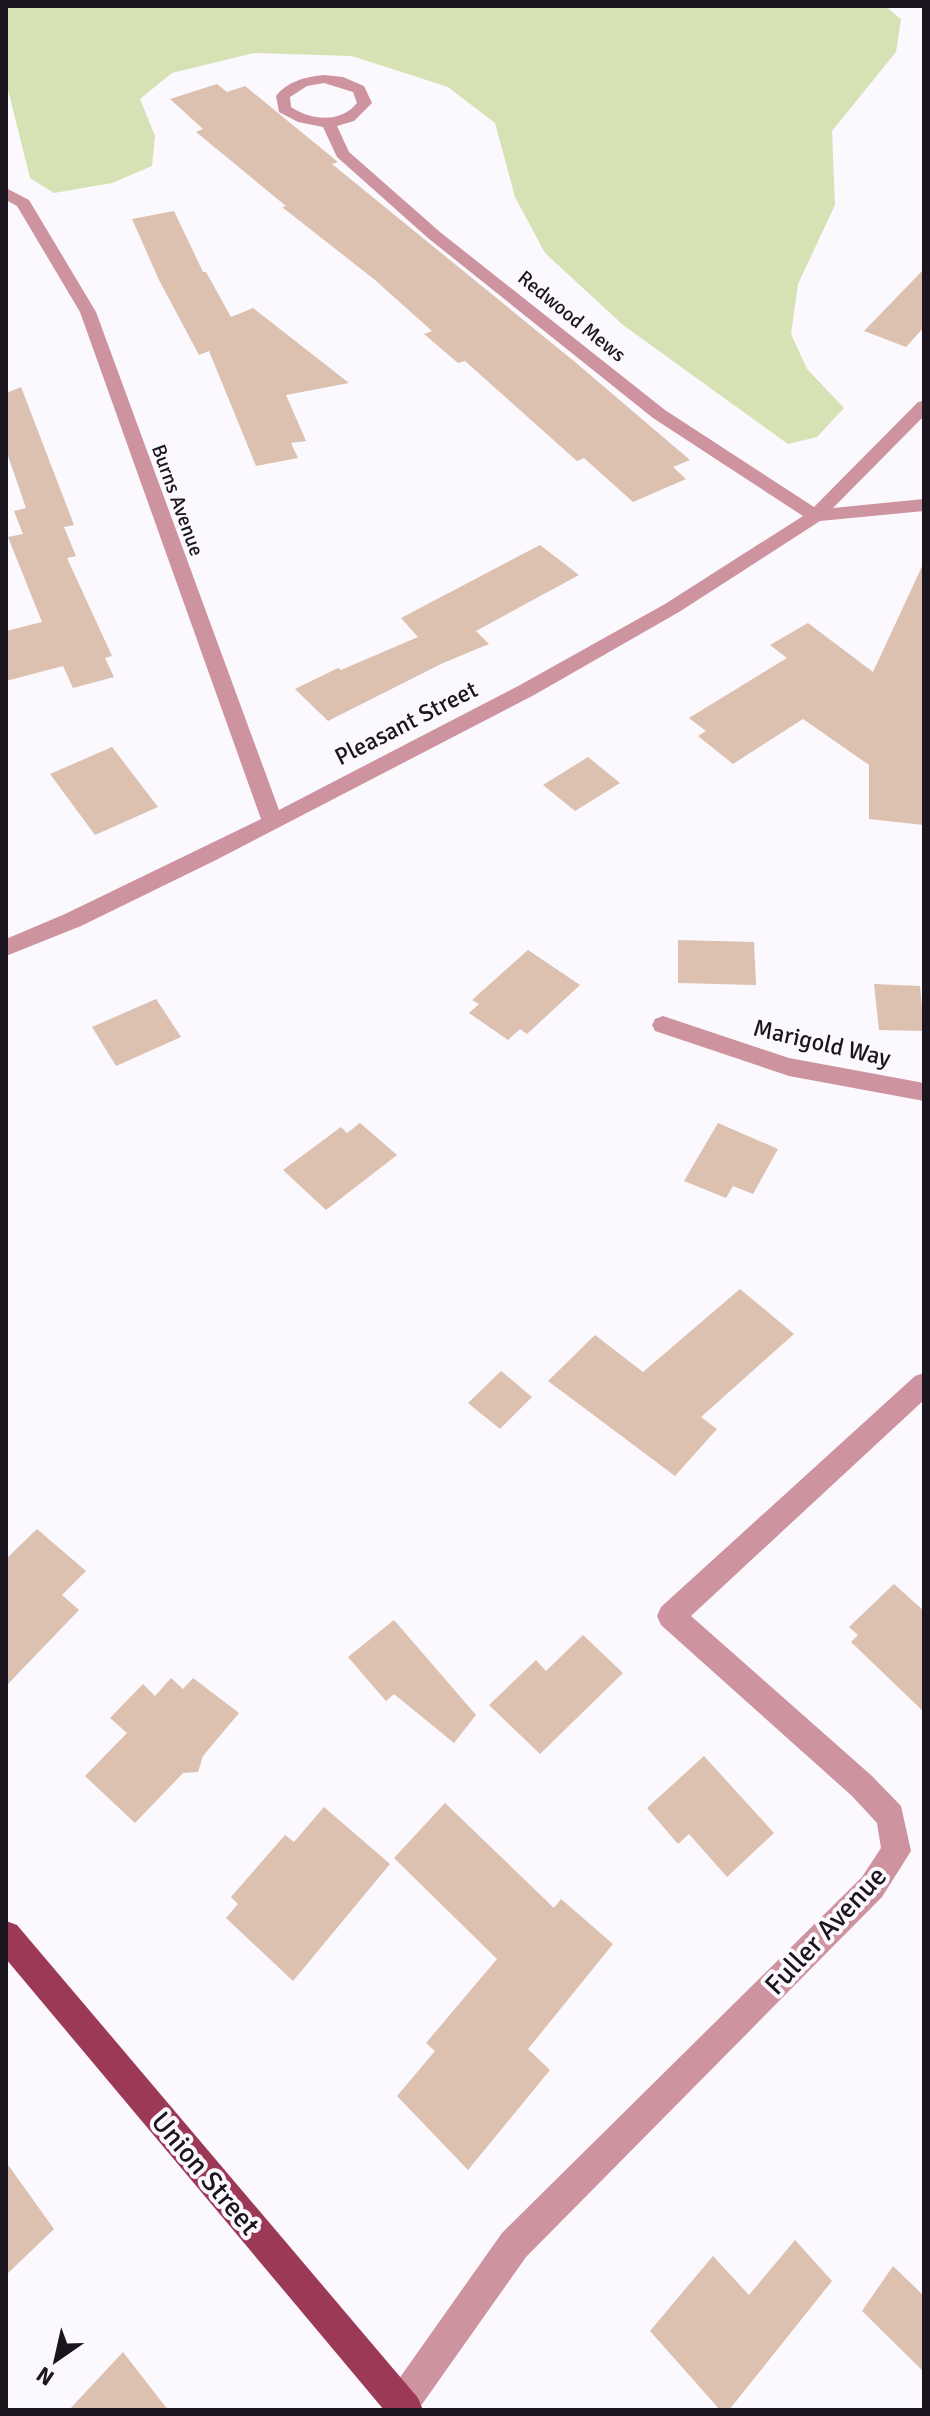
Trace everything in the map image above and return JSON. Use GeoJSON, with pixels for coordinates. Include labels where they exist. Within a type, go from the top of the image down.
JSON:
{"type":"FeatureCollection","features":[{"type":"Feature","properties":{"kind":"main road","name":"Union Street"},"geometry":{"type":"LineString","coordinates":[[6,1936],[403,2408]]}},
{"type":"Feature","properties":{"kind":"street"},"geometry":{"type":"LineString","coordinates":[[310,80],[338,80],[359,89],[365,103],[361,110],[341,120],[328,122],[314,122],[291,115],[284,109],[283,96],[289,89],[310,80]]}},
{"type":"Feature","properties":{"kind":"street","name":"Redwood Mews"},"geometry":{"type":"LineString","coordinates":[[328,122],[342,154],[434,235],[659,414],[815,516]]}},
{"type":"Feature","properties":{"kind":"street","name":"Burns Avenue"},"geometry":{"type":"LineString","coordinates":[[14,198],[88,312],[273,822]]}},
{"type":"Feature","properties":{"kind":"street","name":"Pleasant Street"},"geometry":{"type":"LineString","coordinates":[[6,948],[126,895],[273,822],[527,690],[672,608],[815,516],[924,406]]}},
{"type":"Feature","properties":{"kind":"street"},"geometry":{"type":"LineString","coordinates":[[815,516],[924,505]]}},
{"type":"Feature","properties":{"kind":"street","name":"Marigold Way"},"geometry":{"type":"LineString","coordinates":[[663,1025],[789,1067],[924,1092]]}},
{"type":"Feature","properties":{"kind":"street","name":"Fuller Avenue"},"geometry":{"type":"LineString","coordinates":[[403,2408],[514,2245],[872,1887],[896,1851],[891,1816],[671,1616],[924,1384]]}},
{"type":"Feature","properties":{"kind":"green space"},"geometry":{"type":"Polygon","coordinates":[[[6,6],[885,6],[901,19],[896,52],[832,131],[835,205],[798,284],[791,334],[807,369],[844,408],[817,437],[788,444],[623,325],[545,253],[515,197],[495,123],[448,87],[352,56],[254,53],[172,73],[140,99],[155,136],[152,166],[112,183],[54,193],[30,178],[6,82],[6,6]]]}},
{"type":"Feature","properties":{"kind":"building"},"geometry":{"type":"Polygon","coordinates":[[[217,84],[227,92],[245,86],[338,162],[332,164],[690,460],[673,467],[686,479],[633,502],[584,458],[577,461],[465,361],[458,363],[424,334],[432,331],[375,280],[282,207],[286,206],[196,132],[203,129],[170,99],[217,84]]]}},
{"type":"Feature","properties":{"kind":"building"},"geometry":{"type":"Polygon","coordinates":[[[174,211],[203,272],[206,272],[231,317],[253,308],[349,383],[286,395],[306,441],[291,443],[298,458],[256,466],[209,351],[199,355],[159,280],[132,219],[174,211]]]}},
{"type":"Feature","properties":{"kind":"building"},"geometry":{"type":"Polygon","coordinates":[[[924,269],[924,327],[906,347],[864,331],[924,269]]]}},
{"type":"Feature","properties":{"kind":"building"},"geometry":{"type":"Polygon","coordinates":[[[21,387],[74,525],[64,527],[76,556],[67,558],[112,656],[105,658],[114,677],[73,688],[63,666],[6,681],[6,631],[42,622],[8,537],[23,534],[14,511],[26,508],[6,450],[6,393],[21,387]]]}},
{"type":"Feature","properties":{"kind":"building"},"geometry":{"type":"Polygon","coordinates":[[[540,545],[579,575],[476,631],[489,644],[443,663],[328,721],[295,689],[338,668],[341,670],[418,637],[401,618],[540,545]]]}},
{"type":"Feature","properties":{"kind":"building"},"geometry":{"type":"Polygon","coordinates":[[[924,562],[924,825],[869,819],[869,765],[803,719],[733,764],[698,736],[706,731],[689,718],[787,658],[770,645],[808,623],[873,672],[924,562]]]}},
{"type":"Feature","properties":{"kind":"building"},"geometry":{"type":"Polygon","coordinates":[[[112,747],[158,807],[95,835],[50,774],[112,747]]]}},
{"type":"Feature","properties":{"kind":"building"},"geometry":{"type":"Polygon","coordinates":[[[588,757],[620,783],[575,811],[543,785],[588,757]]]}},
{"type":"Feature","properties":{"kind":"building"},"geometry":{"type":"Polygon","coordinates":[[[678,940],[754,942],[756,985],[678,983],[678,940]]]}},
{"type":"Feature","properties":{"kind":"building"},"geometry":{"type":"Polygon","coordinates":[[[528,950],[580,985],[527,1034],[520,1029],[508,1040],[469,1013],[479,1004],[472,1000],[528,950]]]}},
{"type":"Feature","properties":{"kind":"building"},"geometry":{"type":"Polygon","coordinates":[[[874,984],[920,986],[924,1031],[879,1030],[874,984]]]}},
{"type":"Feature","properties":{"kind":"building"},"geometry":{"type":"Polygon","coordinates":[[[156,999],[181,1037],[116,1066],[92,1027],[156,999]]]}},
{"type":"Feature","properties":{"kind":"building"},"geometry":{"type":"Polygon","coordinates":[[[360,1123],[397,1155],[326,1210],[283,1170],[341,1127],[347,1133],[360,1123]]]}},
{"type":"Feature","properties":{"kind":"building"},"geometry":{"type":"Polygon","coordinates":[[[718,1123],[778,1149],[753,1194],[733,1186],[726,1198],[684,1181],[718,1123]]]}},
{"type":"Feature","properties":{"kind":"building"},"geometry":{"type":"Polygon","coordinates":[[[740,1289],[794,1334],[701,1417],[717,1429],[675,1476],[548,1381],[595,1335],[643,1372],[740,1289]]]}},
{"type":"Feature","properties":{"kind":"building"},"geometry":{"type":"Polygon","coordinates":[[[501,1371],[532,1397],[500,1429],[468,1403],[501,1371]]]}},
{"type":"Feature","properties":{"kind":"building"},"geometry":{"type":"Polygon","coordinates":[[[37,1529],[86,1571],[62,1595],[79,1610],[6,1686],[6,1559],[37,1529]]]}},
{"type":"Feature","properties":{"kind":"building"},"geometry":{"type":"Polygon","coordinates":[[[894,1584],[924,1611],[924,1712],[851,1642],[858,1635],[849,1627],[894,1584]]]}},
{"type":"Feature","properties":{"kind":"building"},"geometry":{"type":"Polygon","coordinates":[[[394,1620],[476,1715],[454,1743],[394,1694],[386,1701],[348,1657],[394,1620]]]}},
{"type":"Feature","properties":{"kind":"building"},"geometry":{"type":"Polygon","coordinates":[[[583,1635],[623,1673],[540,1754],[489,1705],[536,1660],[546,1671],[583,1635]]]}},
{"type":"Feature","properties":{"kind":"building"},"geometry":{"type":"Polygon","coordinates":[[[171,1678],[183,1689],[193,1678],[239,1713],[203,1756],[198,1772],[183,1773],[135,1823],[85,1776],[127,1733],[110,1718],[143,1684],[155,1696],[171,1678]]]}},
{"type":"Feature","properties":{"kind":"building"},"geometry":{"type":"Polygon","coordinates":[[[704,1756],[774,1833],[727,1877],[689,1834],[678,1844],[647,1808],[704,1756]]]}},
{"type":"Feature","properties":{"kind":"building"},"geometry":{"type":"Polygon","coordinates":[[[445,1803],[554,1908],[561,1899],[613,1944],[528,2049],[550,2070],[468,2170],[397,2096],[435,2051],[426,2043],[497,1959],[394,1858],[445,1803]]]}},
{"type":"Feature","properties":{"kind":"building"},"geometry":{"type":"Polygon","coordinates":[[[324,1807],[390,1864],[293,1981],[226,1918],[238,1904],[231,1897],[285,1835],[294,1842],[324,1807]]]}},
{"type":"Feature","properties":{"kind":"building"},"geometry":{"type":"Polygon","coordinates":[[[6,2162],[54,2229],[6,2275],[6,2162]]]}},
{"type":"Feature","properties":{"kind":"building"},"geometry":{"type":"Polygon","coordinates":[[[795,2240],[832,2281],[729,2410],[720,2410],[650,2331],[713,2256],[749,2295],[795,2240]]]}},
{"type":"Feature","properties":{"kind":"building"},"geometry":{"type":"Polygon","coordinates":[[[893,2266],[924,2296],[924,2372],[862,2311],[893,2266]]]}},
{"type":"Feature","properties":{"kind":"building"},"geometry":{"type":"Polygon","coordinates":[[[123,2352],[168,2410],[69,2410],[123,2352]]]}}]}
